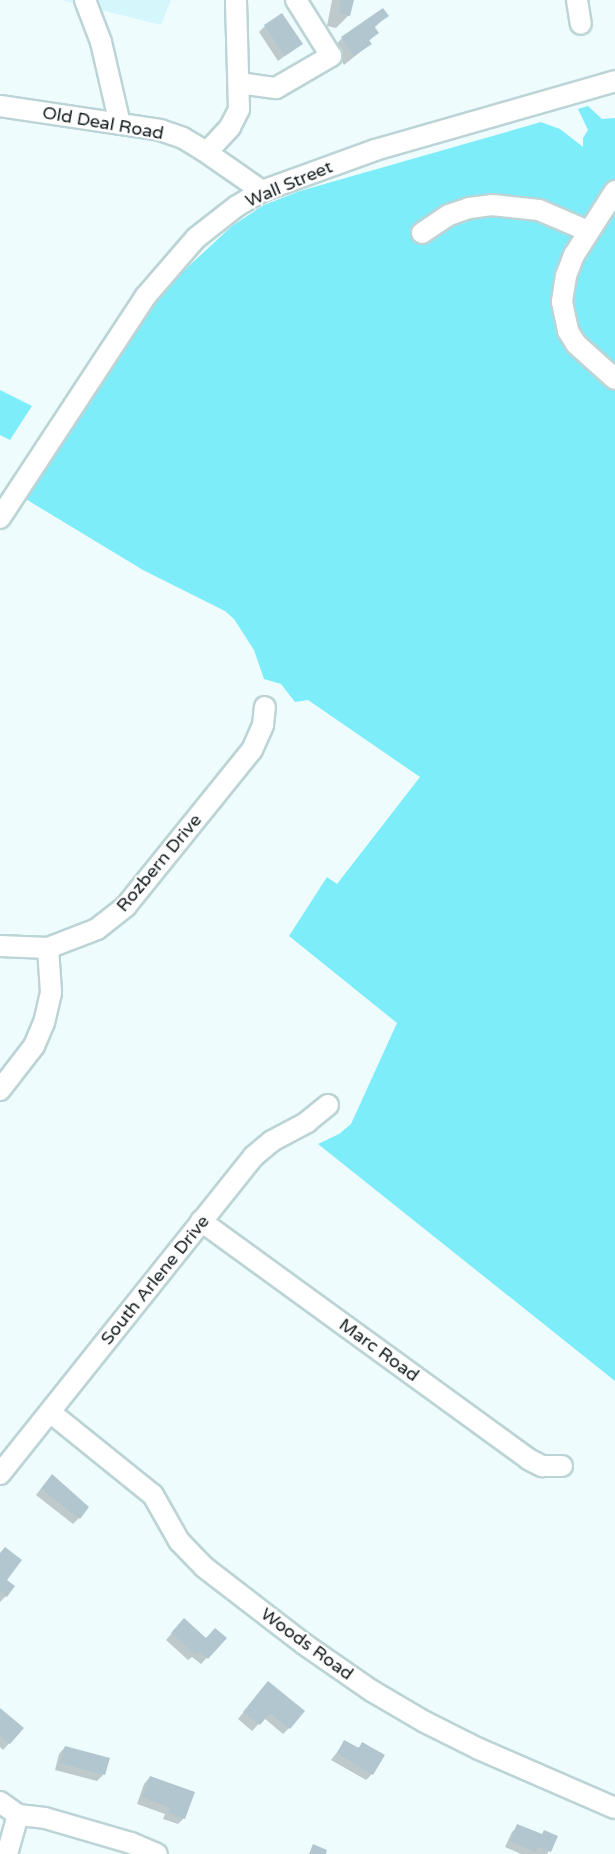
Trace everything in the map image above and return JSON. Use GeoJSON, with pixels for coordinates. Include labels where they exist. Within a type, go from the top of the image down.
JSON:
{"type":"FeatureCollection","features":[{"type":"Feature","properties":{"kind":"street"},"geometry":{"type":"LineString","coordinates":[[85,0],[101,42],[120,124]]}},
{"type":"Feature","properties":{"kind":"street"},"geometry":{"type":"LineString","coordinates":[[207,152],[230,128],[239,109],[236,0]]}},
{"type":"Feature","properties":{"kind":"street"},"geometry":{"type":"LineString","coordinates":[[239,83],[276,88],[331,56],[296,0]]}},
{"type":"Feature","properties":{"kind":"street"},"geometry":{"type":"LineString","coordinates":[[577,0],[581,24]]}},
{"type":"Feature","properties":{"kind":"street","name":"Wall Street"},"geometry":{"type":"LineString","coordinates":[[0,518],[150,290],[196,238],[237,206],[262,191],[375,150],[615,81]]}},
{"type":"Feature","properties":{"kind":"street","name":"Old Deal Road"},"geometry":{"type":"LineString","coordinates":[[0,106],[167,133],[207,152],[262,191]]}},
{"type":"Feature","properties":{"kind":"street"},"geometry":{"type":"LineString","coordinates":[[615,191],[588,231],[566,276],[562,302],[568,331],[576,344],[615,379]]}},
{"type":"Feature","properties":{"kind":"street"},"geometry":{"type":"LineString","coordinates":[[422,233],[449,215],[469,208],[492,205],[539,210],[588,231]]}},
{"type":"Feature","properties":{"kind":"street","name":"Rozbern Drive"},"geometry":{"type":"LineString","coordinates":[[0,946],[48,948],[97,929],[126,906],[252,750],[263,725],[265,707]]}},
{"type":"Feature","properties":{"kind":"street"},"geometry":{"type":"LineString","coordinates":[[0,1090],[34,1046],[44,1023],[51,992],[48,948]]}},
{"type":"Feature","properties":{"kind":"street","name":"South Arlene Drive"},"geometry":{"type":"LineString","coordinates":[[0,1474],[260,1150],[307,1122],[328,1105]]}},
{"type":"Feature","properties":{"kind":"street","name":"Marc Road"},"geometry":{"type":"LineString","coordinates":[[201,1221],[528,1459],[542,1466],[562,1466]]}},
{"type":"Feature","properties":{"kind":"street","name":"Woods Road"},"geometry":{"type":"LineString","coordinates":[[50,1412],[153,1495],[179,1540],[204,1567],[304,1644],[372,1691],[425,1722],[479,1749],[615,1808]]}},
{"type":"Feature","properties":{"kind":"street"},"geometry":{"type":"LineString","coordinates":[[0,1802],[18,1815],[66,1824],[131,1843],[158,1854]]}},
{"type":"Feature","properties":{"kind":"street"},"geometry":{"type":"LineString","coordinates":[[7,1854],[18,1815]]}},
{"type":"Feature","properties":{"kind":"shaded area"},"geometry":{"type":"Polygon","coordinates":[[[61,0],[171,0],[161,25],[61,0]]]}},
{"type":"Feature","properties":{"kind":"shaded area"},"geometry":{"type":"Polygon","coordinates":[[[588,106],[602,119],[615,118],[615,1381],[318,1144],[339,1134],[351,1124],[397,1023],[289,936],[327,877],[337,884],[420,777],[308,700],[295,702],[281,684],[264,679],[254,650],[234,619],[225,611],[143,570],[24,498],[162,291],[232,226],[264,205],[300,191],[541,122],[560,129],[583,147],[583,138],[588,130],[578,109],[588,106]]]}},
{"type":"Feature","properties":{"kind":"shaded area"},"geometry":{"type":"Polygon","coordinates":[[[0,390],[32,406],[10,440],[0,435],[0,390]]]}},
{"type":"Feature","properties":{"kind":"building"},"geometry":{"type":"Polygon","coordinates":[[[341,0],[354,0],[350,16],[339,13],[341,0]]]}},
{"type":"Feature","properties":{"kind":"building"},"geometry":{"type":"Polygon","coordinates":[[[383,8],[389,16],[374,26],[379,33],[369,40],[372,44],[354,56],[341,37],[383,8]]]}},
{"type":"Feature","properties":{"kind":"building"},"geometry":{"type":"Polygon","coordinates":[[[282,13],[303,44],[285,56],[264,25],[282,13]]]}},
{"type":"Feature","properties":{"kind":"building"},"geometry":{"type":"Polygon","coordinates":[[[52,1474],[89,1507],[80,1519],[41,1489],[52,1474]]]}},
{"type":"Feature","properties":{"kind":"building"},"geometry":{"type":"Polygon","coordinates":[[[5,1547],[22,1560],[7,1580],[15,1586],[7,1597],[0,1591],[0,1553],[5,1547]]]}},
{"type":"Feature","properties":{"kind":"building"},"geometry":{"type":"Polygon","coordinates":[[[184,1618],[206,1638],[215,1628],[227,1638],[208,1659],[199,1651],[196,1655],[171,1633],[184,1618]]]}},
{"type":"Feature","properties":{"kind":"building"},"geometry":{"type":"Polygon","coordinates":[[[268,1681],[305,1711],[290,1729],[270,1713],[260,1725],[243,1712],[268,1681]]]}},
{"type":"Feature","properties":{"kind":"building"},"geometry":{"type":"Polygon","coordinates":[[[0,1708],[24,1728],[10,1744],[0,1736],[0,1708]]]}},
{"type":"Feature","properties":{"kind":"building"},"geometry":{"type":"Polygon","coordinates":[[[344,1740],[359,1748],[362,1742],[385,1755],[373,1775],[337,1753],[344,1740]]]}},
{"type":"Feature","properties":{"kind":"building"},"geometry":{"type":"Polygon","coordinates":[[[65,1746],[110,1758],[105,1775],[60,1763],[65,1746]]]}},
{"type":"Feature","properties":{"kind":"building"},"geometry":{"type":"Polygon","coordinates":[[[150,1776],[195,1792],[185,1819],[169,1813],[171,1808],[142,1797],[150,1776]]]}},
{"type":"Feature","properties":{"kind":"building"},"geometry":{"type":"Polygon","coordinates":[[[517,1824],[542,1834],[544,1830],[558,1836],[551,1852],[538,1847],[536,1852],[510,1841],[517,1824]]]}},
{"type":"Feature","properties":{"kind":"building"},"geometry":{"type":"Polygon","coordinates":[[[313,1844],[327,1850],[326,1854],[309,1854],[313,1844]]]}}]}
